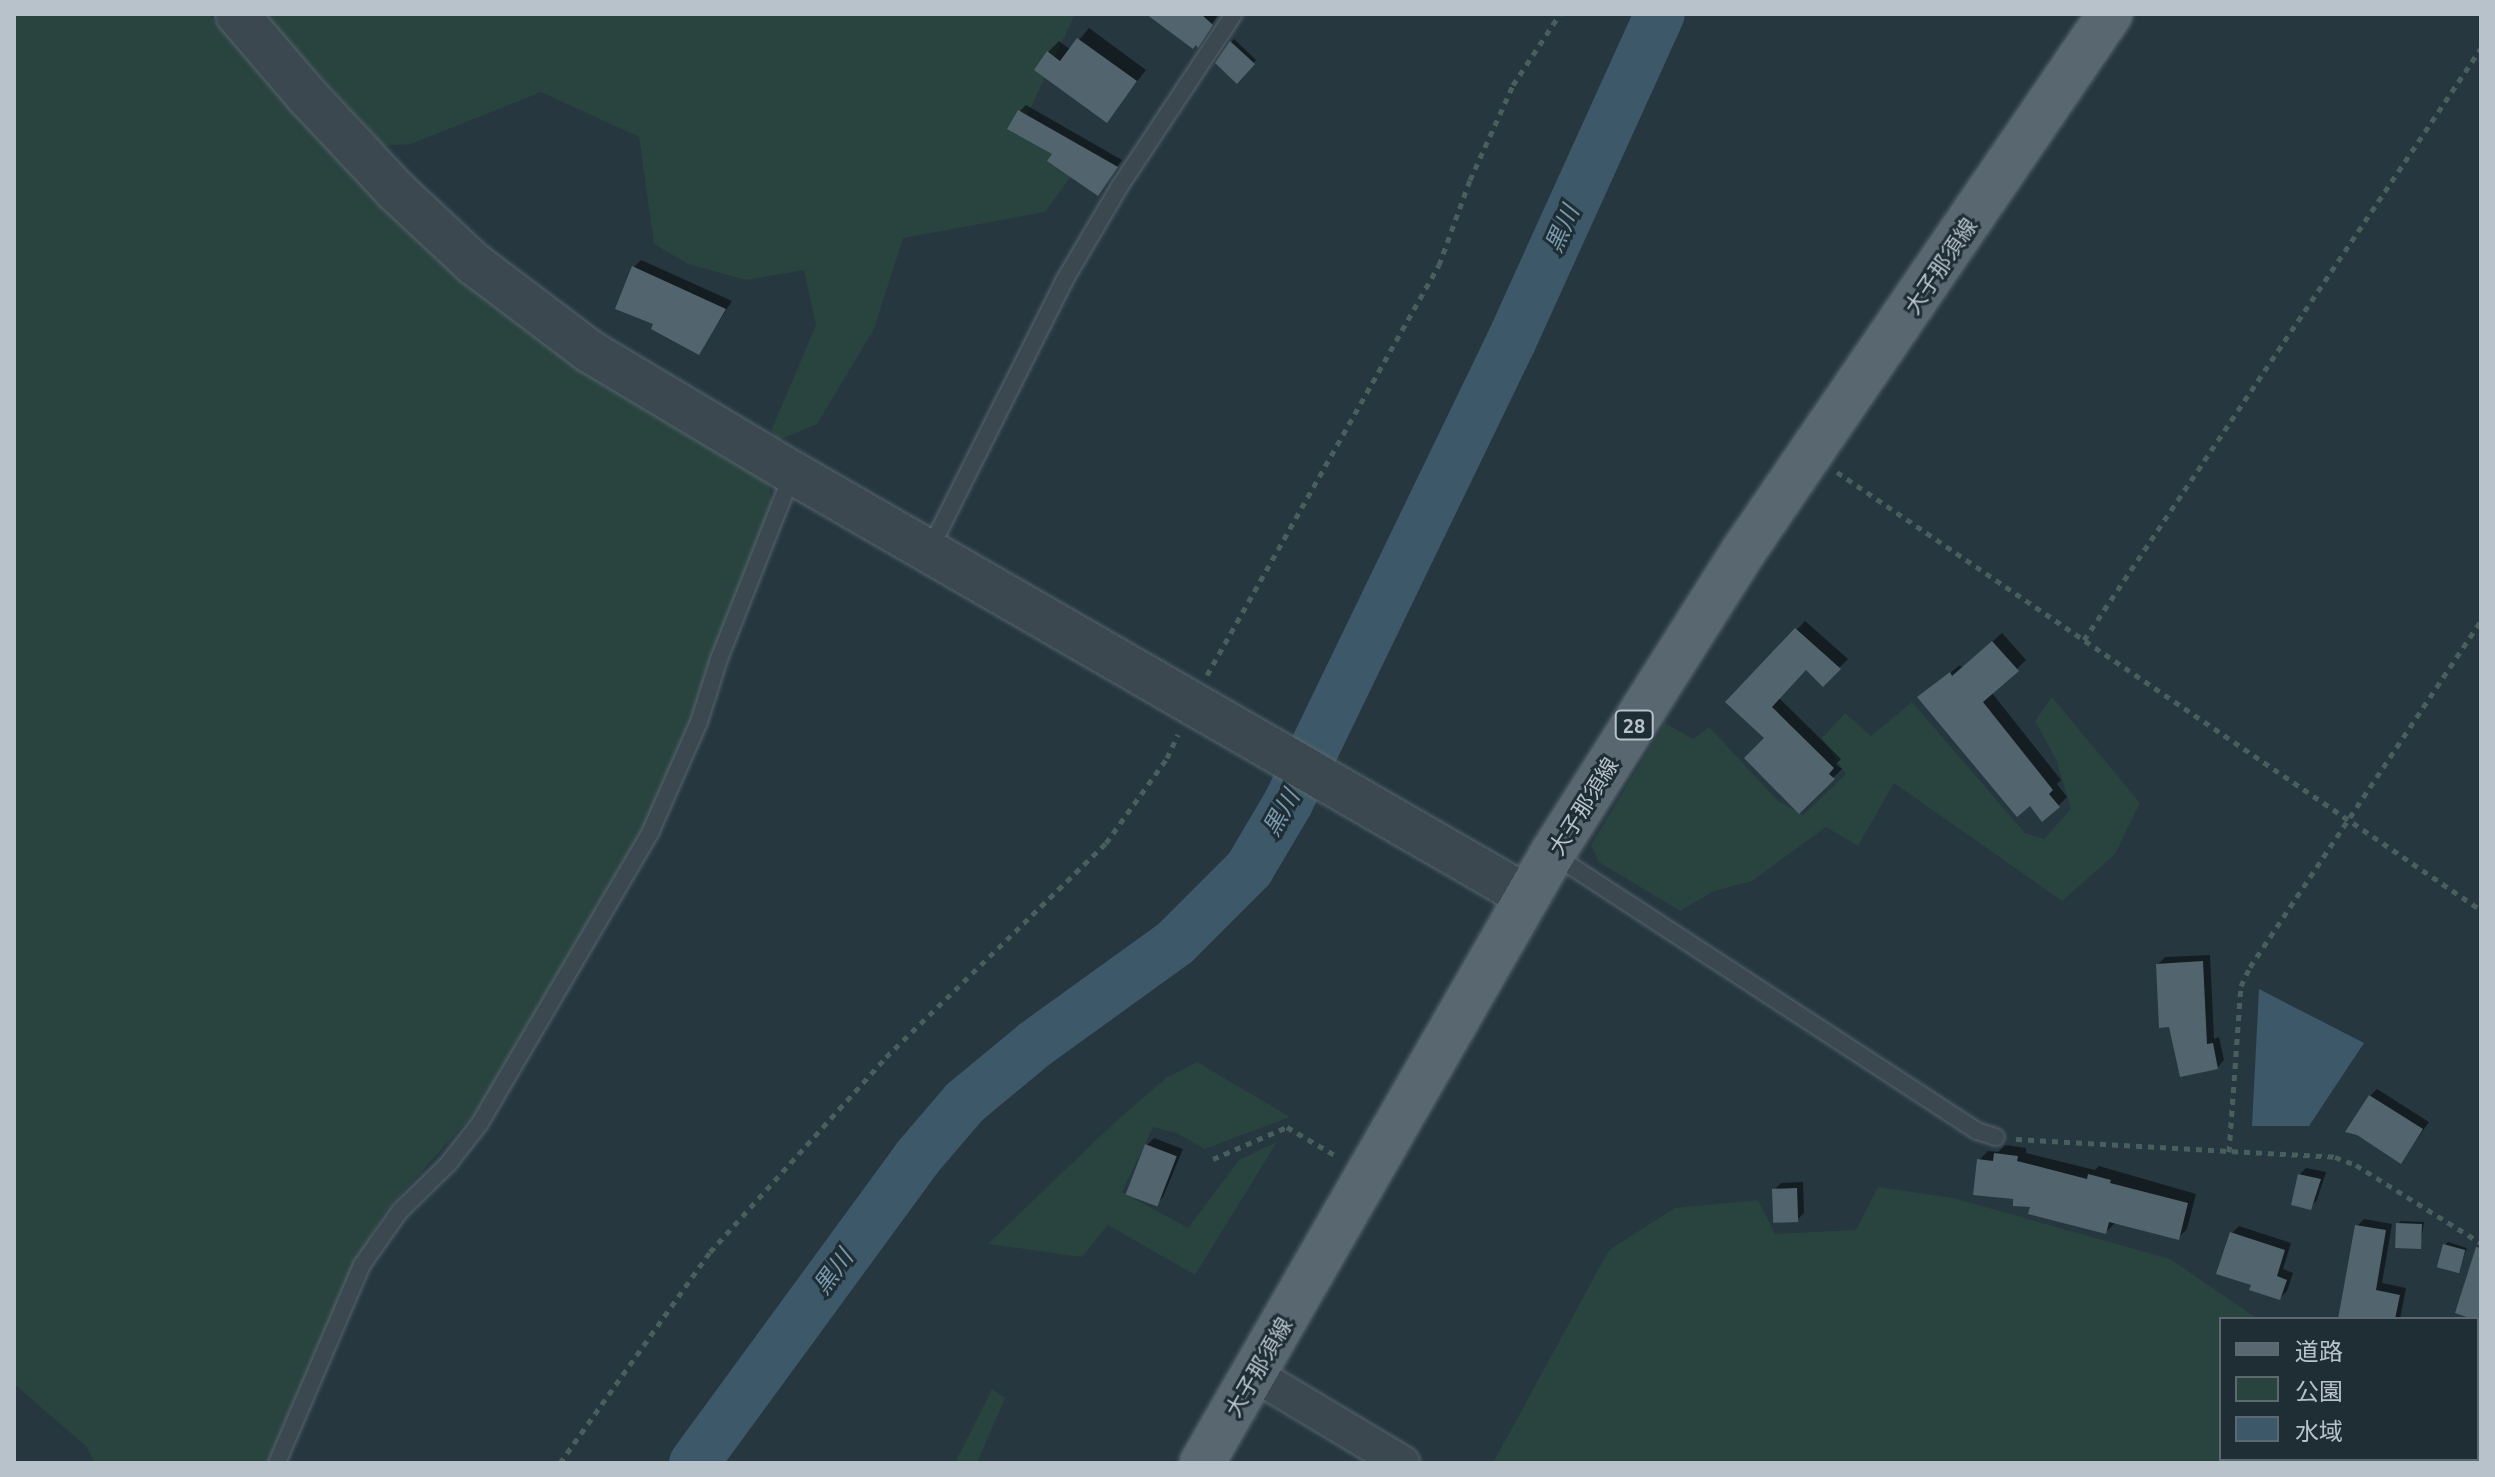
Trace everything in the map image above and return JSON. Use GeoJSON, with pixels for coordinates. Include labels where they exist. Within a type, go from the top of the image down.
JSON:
{"type":"FeatureCollection","features":[{"type":"Feature","properties":{"kind":"main road","name":"大子那須線"},"geometry":{"type":"LineString","coordinates":[[1202,1463],[1370,1177],[1552,854],[1745,549],[2110,14]]}},
{"type":"Feature","properties":{"kind":"street"},"geometry":{"type":"LineString","coordinates":[[237,14],[308,97],[396,191],[474,264],[589,351],[793,473],[1528,897]]}},
{"type":"Feature","properties":{"kind":"street"},"geometry":{"type":"LineString","coordinates":[[1254,1374],[1402,1463]]}},
{"type":"Feature","properties":{"kind":"lane"},"geometry":{"type":"LineString","coordinates":[[929,551],[1064,281],[1120,186],[1234,14]]}},
{"type":"Feature","properties":{"kind":"lane"},"geometry":{"type":"LineString","coordinates":[[277,1463],[362,1265],[400,1211],[448,1164],[480,1123],[650,833],[699,722],[719,659],[793,473]]}},
{"type":"Feature","properties":{"kind":"lane"},"geometry":{"type":"LineString","coordinates":[[1552,854],[1977,1131],[1996,1137]]}},
{"type":"Feature","properties":{"kind":"path"},"geometry":{"type":"LineString","coordinates":[[560,1463],[710,1252],[886,1057],[1106,843],[1167,758],[1198,707],[1439,265],[1470,180],[1513,85],[1560,14]]}},
{"type":"Feature","properties":{"kind":"path"},"geometry":{"type":"LineString","coordinates":[[2084,640],[2481,48]]}},
{"type":"Feature","properties":{"kind":"path"},"geometry":{"type":"LineString","coordinates":[[1811,454],[2481,910]]}},
{"type":"Feature","properties":{"kind":"path"},"geometry":{"type":"LineString","coordinates":[[2229,1152],[2241,986],[2250,967],[2481,621]]}},
{"type":"Feature","properties":{"kind":"path"},"geometry":{"type":"LineString","coordinates":[[1213,1159],[1287,1127],[1370,1177]]}},
{"type":"Feature","properties":{"kind":"path"},"geometry":{"type":"LineString","coordinates":[[1996,1137],[2335,1157],[2356,1165],[2481,1243]]}},
{"type":"Feature","properties":{"kind":"green space"},"geometry":{"type":"Polygon","coordinates":[[[14,14],[208,14],[386,207],[768,474],[772,507],[691,723],[650,816],[478,1109],[384,1213],[348,1277],[267,1463],[95,1463],[86,1446],[14,1384],[14,14]]]}},
{"type":"Feature","properties":{"kind":"green space"},"geometry":{"type":"Polygon","coordinates":[[[262,14],[1075,14],[1023,124],[1075,171],[1045,212],[903,238],[874,329],[817,424],[779,440],[771,431],[816,325],[804,270],[746,280],[688,264],[654,244],[639,137],[541,92],[411,144],[384,146],[262,14]]]}},
{"type":"Feature","properties":{"kind":"green space"},"geometry":{"type":"Polygon","coordinates":[[[2052,697],[2140,803],[2115,854],[2062,901],[1894,783],[1858,846],[1826,827],[1752,881],[1714,891],[1680,911],[1599,862],[1591,845],[1665,723],[1693,739],[1709,727],[1778,801],[1803,815],[1846,774],[1822,738],[1845,713],[1871,736],[1912,702],[2025,833],[2044,839],[2071,809],[2056,759],[2035,721],[2052,697]]]}},
{"type":"Feature","properties":{"kind":"green space"},"geometry":{"type":"Polygon","coordinates":[[[1197,1062],[1290,1117],[1205,1149],[1176,1133],[1153,1127],[1122,1192],[1188,1228],[1239,1160],[1277,1142],[1195,1275],[1108,1225],[1082,1257],[988,1244],[1114,1123],[1166,1078],[1197,1062]]]}},
{"type":"Feature","properties":{"kind":"green space"},"geometry":{"type":"Polygon","coordinates":[[[1878,1187],[1953,1198],[2170,1259],[2255,1317],[2219,1317],[2219,1461],[2479,1461],[2479,1368],[2481,1463],[1493,1463],[1609,1250],[1675,1208],[1758,1200],[1775,1234],[1856,1230],[1878,1187]]]}},
{"type":"Feature","properties":{"kind":"green space"},"geometry":{"type":"Polygon","coordinates":[[[992,1389],[1005,1398],[977,1463],[955,1463],[992,1389]]]}},
{"type":"Feature","properties":{"kind":"water"},"geometry":{"type":"Polygon","coordinates":[[[2259,989],[2364,1043],[2309,1126],[2252,1126],[2259,989]]]}},
{"type":"Feature","properties":{"kind":"building"},"geometry":{"type":"Polygon","coordinates":[[[1146,14],[1201,14],[1213,25],[1198,48],[1196,45],[1193,49],[1146,14]]]}},
{"type":"Feature","properties":{"kind":"building"},"geometry":{"type":"Polygon","coordinates":[[[1077,38],[1137,81],[1107,123],[1034,70],[1047,51],[1060,61],[1077,38]]]}},
{"type":"Feature","properties":{"kind":"building"},"geometry":{"type":"Polygon","coordinates":[[[1230,41],[1255,64],[1237,84],[1215,63],[1230,41]]]}},
{"type":"Feature","properties":{"kind":"building"},"geometry":{"type":"Polygon","coordinates":[[[1018,110],[1118,167],[1098,196],[1047,161],[1052,154],[1007,129],[1018,110]]]}},
{"type":"Feature","properties":{"kind":"building"},"geometry":{"type":"Polygon","coordinates":[[[632,266],[726,309],[699,355],[651,329],[653,324],[615,309],[632,266]]]}},
{"type":"Feature","properties":{"kind":"building"},"geometry":{"type":"Polygon","coordinates":[[[1795,628],[1841,669],[1823,687],[1806,670],[1772,707],[1834,768],[1829,774],[1835,779],[1799,814],[1744,758],[1764,738],[1725,702],[1795,628]]]}},
{"type":"Feature","properties":{"kind":"building"},"geometry":{"type":"Polygon","coordinates":[[[1992,641],[2019,671],[1983,702],[2053,790],[2049,794],[2060,807],[2042,822],[2030,806],[2017,817],[1917,697],[1950,672],[1952,676],[1992,641]]]}},
{"type":"Feature","properties":{"kind":"building"},"geometry":{"type":"Polygon","coordinates":[[[2203,961],[2207,1044],[2213,1043],[2218,1069],[2180,1077],[2169,1027],[2159,1028],[2156,964],[2203,961]]]}},
{"type":"Feature","properties":{"kind":"building"},"geometry":{"type":"Polygon","coordinates":[[[2369,1095],[2423,1129],[2401,1164],[2357,1135],[2345,1132],[2369,1095]]]}},
{"type":"Feature","properties":{"kind":"building"},"geometry":{"type":"Polygon","coordinates":[[[1145,1144],[1177,1156],[1157,1207],[1126,1194],[1145,1144]]]}},
{"type":"Feature","properties":{"kind":"building"},"geometry":{"type":"Polygon","coordinates":[[[1994,1153],[2018,1156],[2017,1161],[2087,1179],[2088,1174],[2111,1180],[2110,1183],[2188,1203],[2179,1240],[2109,1222],[2106,1234],[2028,1214],[2030,1207],[2013,1206],[2013,1199],[1973,1195],[1977,1159],[1993,1161],[1994,1153]]]}},
{"type":"Feature","properties":{"kind":"building"},"geometry":{"type":"Polygon","coordinates":[[[2298,1174],[2321,1179],[2311,1210],[2291,1205],[2298,1174]]]}},
{"type":"Feature","properties":{"kind":"building"},"geometry":{"type":"Polygon","coordinates":[[[1797,1188],[1798,1222],[1773,1223],[1772,1189],[1797,1188]]]}},
{"type":"Feature","properties":{"kind":"building"},"geometry":{"type":"Polygon","coordinates":[[[2396,1223],[2422,1224],[2421,1249],[2395,1248],[2396,1223]]]}},
{"type":"Feature","properties":{"kind":"building"},"geometry":{"type":"Polygon","coordinates":[[[2355,1225],[2386,1230],[2376,1290],[2400,1295],[2395,1317],[2338,1317],[2355,1225]]]}},
{"type":"Feature","properties":{"kind":"building"},"geometry":{"type":"Polygon","coordinates":[[[2230,1232],[2285,1250],[2277,1276],[2287,1280],[2280,1300],[2249,1290],[2251,1285],[2216,1274],[2230,1232]]]}},
{"type":"Feature","properties":{"kind":"building"},"geometry":{"type":"Polygon","coordinates":[[[2443,1244],[2465,1250],[2459,1273],[2437,1267],[2443,1244]]]}},
{"type":"Feature","properties":{"kind":"building"},"geometry":{"type":"Polygon","coordinates":[[[2476,1247],[2481,1248],[2481,1322],[2479,1317],[2455,1313],[2476,1247]]]}},
{"type":"Feature","properties":{"kind":"waterway","name":"黒川"},"geometry":{"type":"LineString","coordinates":[[694,1463],[917,1158],[965,1102],[1035,1044],[1175,943],[1249,869],[1288,803],[1511,342],[1660,14]]}}]}
